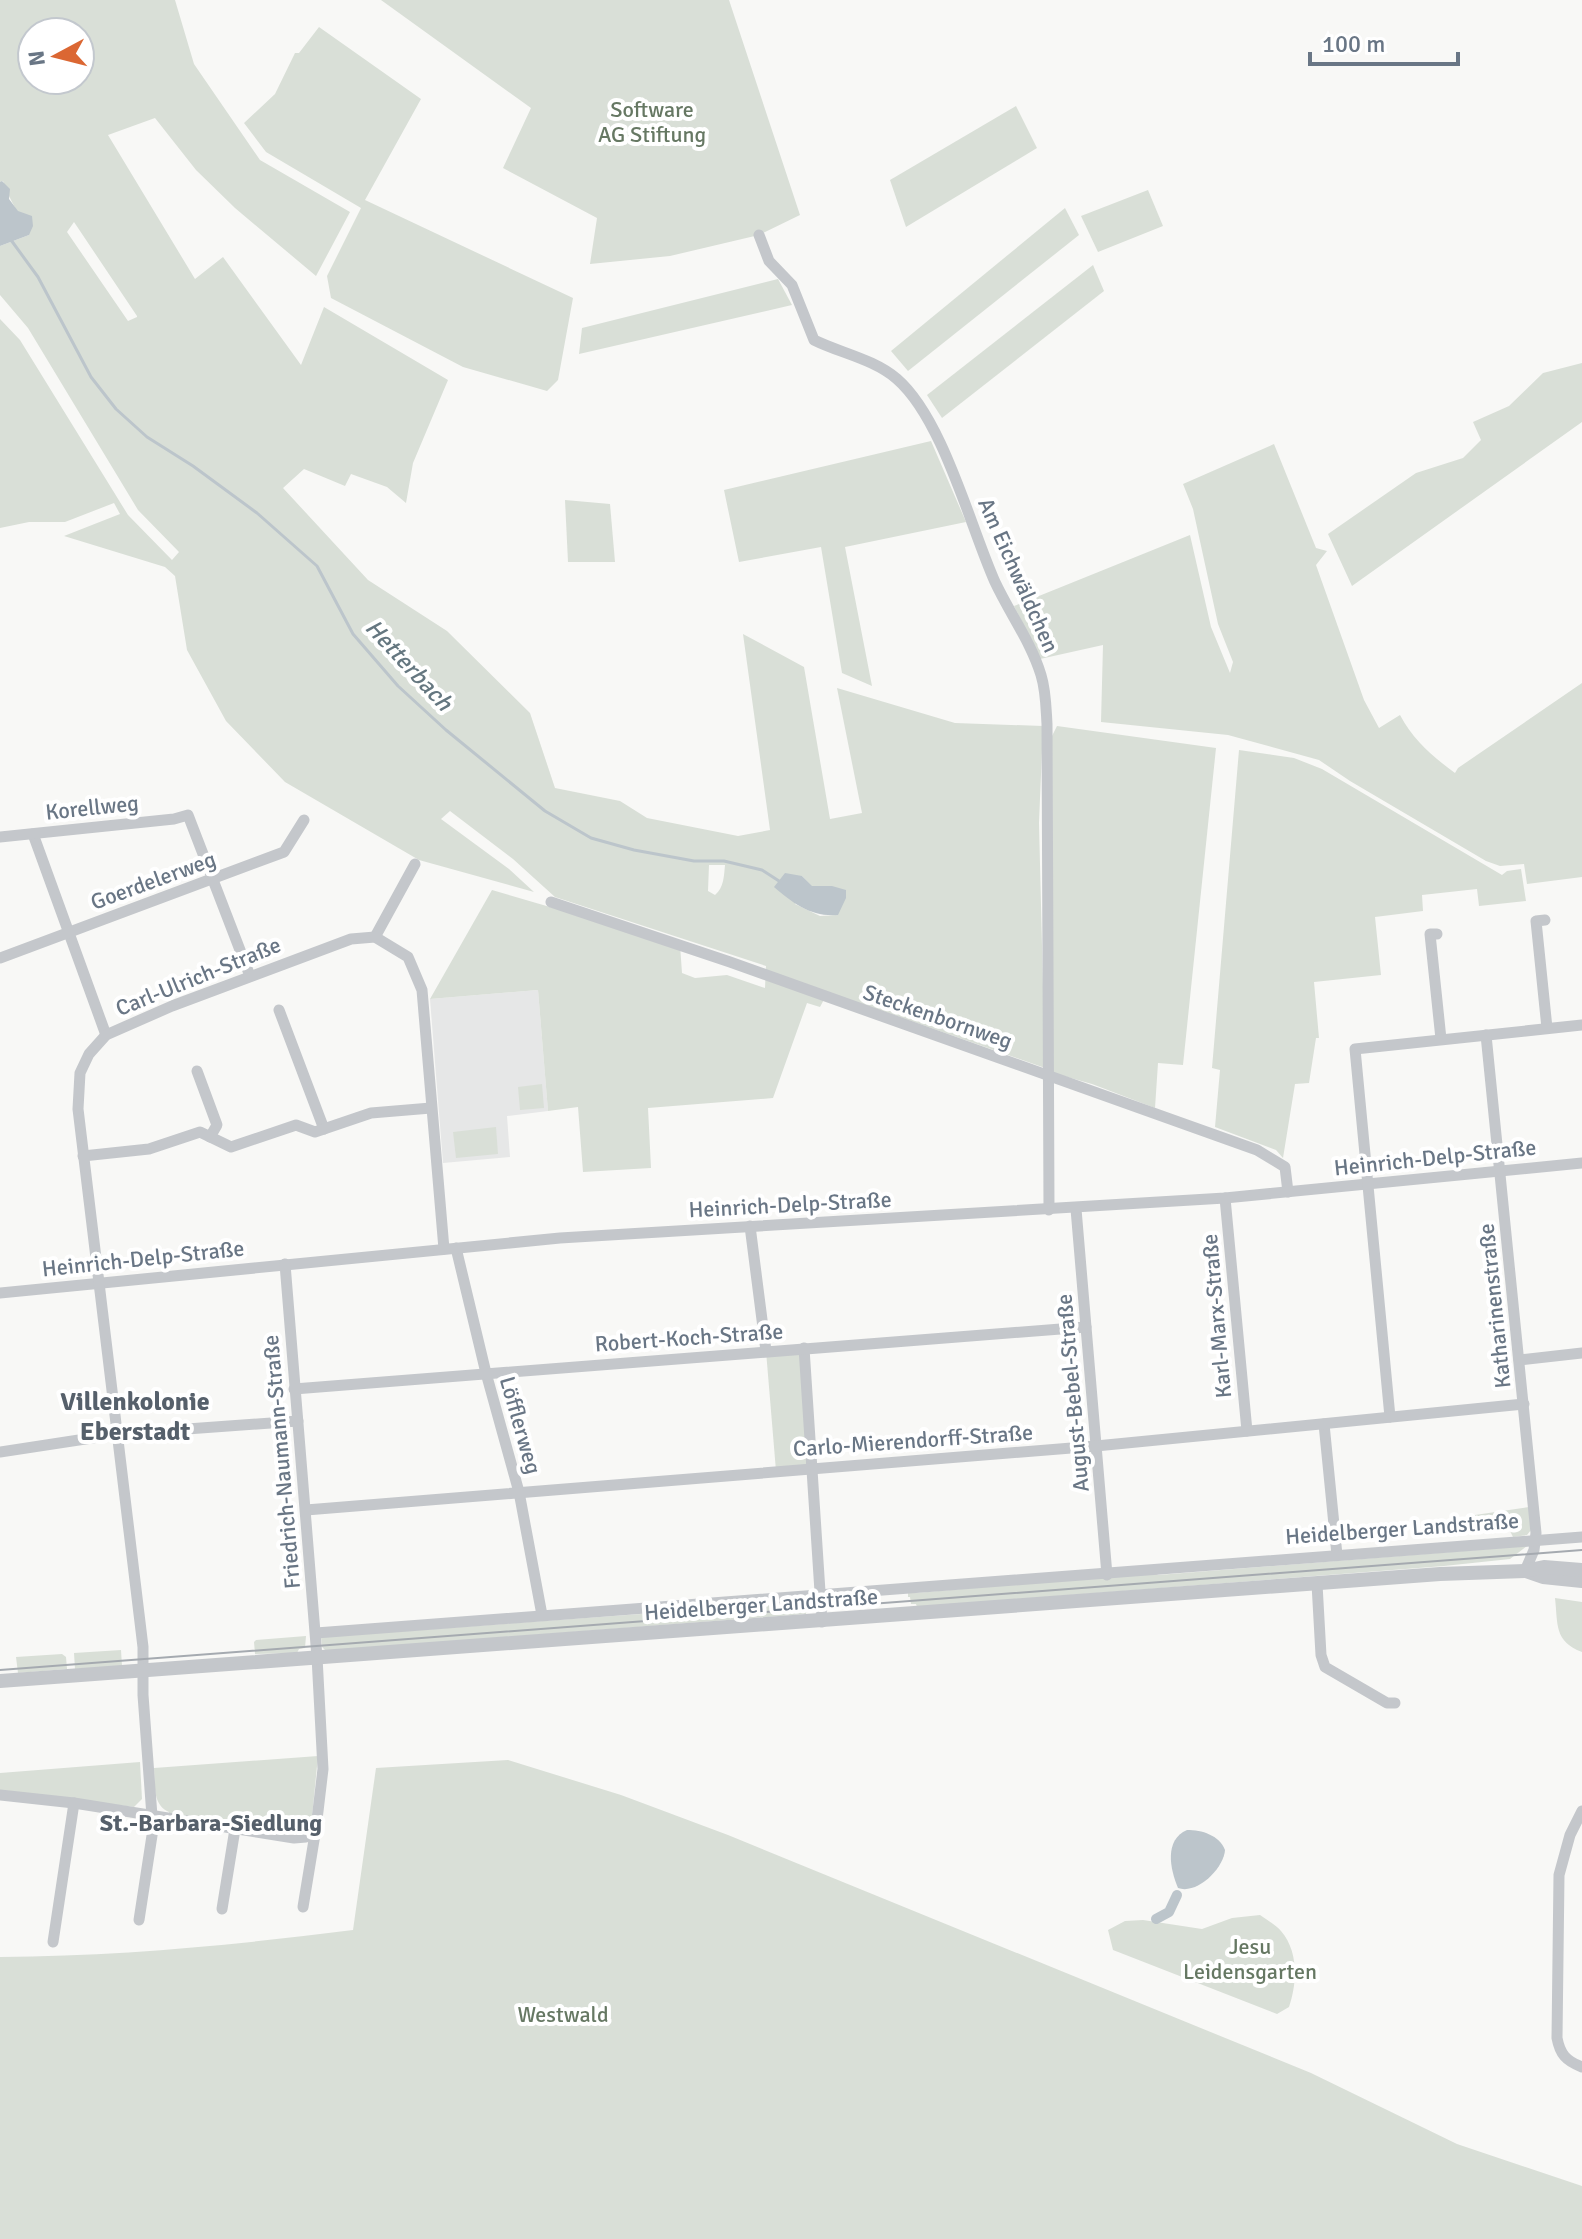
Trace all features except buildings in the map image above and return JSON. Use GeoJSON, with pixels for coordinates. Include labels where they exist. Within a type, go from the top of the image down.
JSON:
{"type":"FeatureCollection","features":[{"type":"Feature","properties":{"kind":"street","name":"Am Eichwäldchen"},"geometry":{"type":"LineString","coordinates":[[759,235],[769,261],[792,285],[814,340],[877,366],[898,380],[918,405],[954,477],[996,583],[1033,652],[1042,679],[1047,724],[1049,1210]]}},
{"type":"Feature","properties":{"kind":"street","name":"Korellweg"},"geometry":{"type":"LineString","coordinates":[[0,837],[188,815],[214,879]]}},
{"type":"Feature","properties":{"kind":"street","name":"Goerdelerweg"},"geometry":{"type":"LineString","coordinates":[[0,958],[284,852],[304,820]]}},
{"type":"Feature","properties":{"kind":"street"},"geometry":{"type":"LineString","coordinates":[[33,834],[106,1035]]}},
{"type":"Feature","properties":{"kind":"street"},"geometry":{"type":"LineString","coordinates":[[375,937],[415,864]]}},
{"type":"Feature","properties":{"kind":"street"},"geometry":{"type":"LineString","coordinates":[[214,879],[250,976]]}},
{"type":"Feature","properties":{"kind":"street","name":"Steckenbornweg"},"geometry":{"type":"LineString","coordinates":[[551,902],[730,962],[1257,1150],[1285,1167],[1288,1192]]}},
{"type":"Feature","properties":{"kind":"street"},"geometry":{"type":"LineString","coordinates":[[1545,920],[1536,921],[1547,1028]]}},
{"type":"Feature","properties":{"kind":"street"},"geometry":{"type":"LineString","coordinates":[[1437,934],[1430,934],[1441,1039]]}},
{"type":"Feature","properties":{"kind":"street","name":"Löfflerweg"},"geometry":{"type":"LineString","coordinates":[[375,937],[408,957],[422,990],[431,1108],[450,1248],[519,1492],[537,1574],[542,1615]]}},
{"type":"Feature","properties":{"kind":"street","name":"Carl-Ulrich-Straße"},"geometry":{"type":"LineString","coordinates":[[139,1920],[154,1816],[143,1695],[145,1670],[83,1156],[78,1109],[80,1073],[89,1054],[106,1035],[351,939],[375,937]]}},
{"type":"Feature","properties":{"kind":"street"},"geometry":{"type":"LineString","coordinates":[[279,1010],[324,1129]]}},
{"type":"Feature","properties":{"kind":"street"},"geometry":{"type":"LineString","coordinates":[[1390,1417],[1355,1049],[1582,1025]]}},
{"type":"Feature","properties":{"kind":"street","name":"Katharinenstraße"},"geometry":{"type":"LineString","coordinates":[[1486,1035],[1536,1541],[1525,1571]]}},
{"type":"Feature","properties":{"kind":"street"},"geometry":{"type":"LineString","coordinates":[[197,1071],[217,1125],[210,1137]]}},
{"type":"Feature","properties":{"kind":"street"},"geometry":{"type":"LineString","coordinates":[[83,1156],[149,1149],[200,1132],[231,1147],[296,1125],[315,1132],[371,1113],[431,1108]]}},
{"type":"Feature","properties":{"kind":"street","name":"Heinrich-Delp-Straße"},"geometry":{"type":"LineString","coordinates":[[0,1293],[605,1235],[1076,1209],[1225,1198],[1582,1163]]}},
{"type":"Feature","properties":{"kind":"street","name":"Karl-Marx-Straße"},"geometry":{"type":"LineString","coordinates":[[1225,1198],[1247,1431]]}},
{"type":"Feature","properties":{"kind":"street","name":"August-Bebel-Straße"},"geometry":{"type":"LineString","coordinates":[[1076,1209],[1107,1575]]}},
{"type":"Feature","properties":{"kind":"street"},"geometry":{"type":"LineString","coordinates":[[750,1226],[766,1351]]}},
{"type":"Feature","properties":{"kind":"street","name":"Friedrich-Naumann-Straße"},"geometry":{"type":"LineString","coordinates":[[285,1264],[316,1633],[323,1769],[303,1907]]}},
{"type":"Feature","properties":{"kind":"street","name":"Robert-Koch-Straße"},"geometry":{"type":"LineString","coordinates":[[294,1389],[1086,1327]]}},
{"type":"Feature","properties":{"kind":"street"},"geometry":{"type":"LineString","coordinates":[[804,1348],[822,1622]]}},
{"type":"Feature","properties":{"kind":"street"},"geometry":{"type":"LineString","coordinates":[[1519,1360],[1582,1353]]}},
{"type":"Feature","properties":{"kind":"street","name":"Carlo-Mierendorff-Straße"},"geometry":{"type":"LineString","coordinates":[[306,1510],[1096,1446],[1524,1404]]}},
{"type":"Feature","properties":{"kind":"street"},"geometry":{"type":"LineString","coordinates":[[0,1452],[118,1434],[298,1421]]}},
{"type":"Feature","properties":{"kind":"street"},"geometry":{"type":"LineString","coordinates":[[1324,1424],[1337,1555]]}},
{"type":"Feature","properties":{"kind":"street","name":"Heidelberger Landstraße"},"geometry":{"type":"LineString","coordinates":[[316,1633],[1582,1537]]}},
{"type":"Feature","properties":{"kind":"street","name":"Heidelberger Landstraße"},"geometry":{"type":"LineString","coordinates":[[0,1681],[1440,1574],[1525,1571],[1544,1567],[1582,1570]]}},
{"type":"Feature","properties":{"kind":"street","name":"Heidelberger Landstraße"},"geometry":{"type":"LineString","coordinates":[[1525,1571],[1543,1577],[1582,1581]]}},
{"type":"Feature","properties":{"kind":"street"},"geometry":{"type":"LineString","coordinates":[[1317,1584],[1321,1655],[1325,1667],[1387,1703],[1395,1703]]}},
{"type":"Feature","properties":{"kind":"street"},"geometry":{"type":"LineString","coordinates":[[0,1795],[74,1803],[294,1838],[306,1837],[316,1828]]}},
{"type":"Feature","properties":{"kind":"street"},"geometry":{"type":"LineString","coordinates":[[53,1942],[74,1803]]}},
{"type":"Feature","properties":{"kind":"street"},"geometry":{"type":"LineString","coordinates":[[1582,1811],[1570,1835],[1559,1875],[1557,2038],[1563,2055],[1582,2067]]}},
{"type":"Feature","properties":{"kind":"street"},"geometry":{"type":"LineString","coordinates":[[222,1909],[235,1829]]}},
{"type":"Feature","properties":{"kind":"shaded area"},"geometry":{"type":"Polygon","coordinates":[[[0,182],[10,189],[9,199],[18,211],[32,216],[33,226],[29,235],[0,246],[0,182]]]}},
{"type":"Feature","properties":{"kind":"shaded area"},"geometry":{"type":"Polygon","coordinates":[[[785,873],[802,876],[812,886],[846,890],[846,898],[838,915],[811,912],[781,893],[774,887],[785,873]]]}},
{"type":"Feature","properties":{"kind":"shaded area"},"geometry":{"type":"Polygon","coordinates":[[[538,990],[548,1111],[507,1116],[510,1157],[443,1163],[430,999],[538,990]]]}},
{"type":"Feature","properties":{"kind":"shaded area"},"geometry":{"type":"Polygon","coordinates":[[[1187,1830],[1209,1834],[1225,1850],[1215,1872],[1201,1884],[1185,1889],[1178,1888],[1171,1856],[1175,1841],[1187,1830]]]}},
{"type":"Feature","properties":{"kind":"green space"},"geometry":{"type":"Polygon","coordinates":[[[0,0],[175,0],[194,64],[260,160],[350,212],[316,276],[235,208],[196,170],[155,118],[108,135],[195,279],[223,257],[301,365],[324,307],[448,380],[413,463],[406,503],[387,487],[351,474],[345,486],[304,469],[283,488],[368,580],[447,631],[530,713],[555,788],[620,801],[647,818],[738,836],[770,830],[743,634],[804,667],[830,819],[862,813],[837,688],[955,723],[1043,726],[1039,823],[1045,1068],[828,992],[820,1007],[807,1003],[773,1098],[648,1108],[651,1168],[583,1172],[578,1107],[548,1111],[538,990],[430,999],[492,890],[680,945],[682,973],[695,978],[727,975],[765,988],[766,966],[555,897],[513,859],[450,811],[441,819],[509,869],[534,892],[419,860],[285,782],[226,721],[187,650],[175,576],[165,567],[64,536],[120,514],[114,503],[65,522],[29,522],[0,528],[0,319],[20,340],[128,515],[172,560],[179,552],[138,510],[28,328],[0,295],[0,246],[29,235],[3,181],[0,182],[0,0]],[[74,222],[67,232],[128,321],[137,317],[74,222]],[[709,865],[708,891],[715,895],[723,881],[725,865],[709,865]],[[802,876],[795,904],[820,916],[838,915],[802,876]]]}},
{"type":"Feature","properties":{"kind":"green space","name":"Software AG Stiftung"},"geometry":{"type":"Polygon","coordinates":[[[381,0],[729,0],[800,215],[759,235],[670,256],[590,264],[597,218],[503,168],[531,108],[381,0]]]}},
{"type":"Feature","properties":{"kind":"green space"},"geometry":{"type":"Polygon","coordinates":[[[319,27],[421,99],[365,200],[573,298],[558,380],[547,391],[463,367],[331,298],[327,276],[361,208],[266,152],[244,123],[275,94],[295,53],[299,53],[319,27]]]}},
{"type":"Feature","properties":{"kind":"green space"},"geometry":{"type":"Polygon","coordinates":[[[1016,106],[1037,148],[906,227],[890,180],[1016,106]]]}},
{"type":"Feature","properties":{"kind":"green space"},"geometry":{"type":"Polygon","coordinates":[[[1148,190],[1163,226],[1098,252],[1081,216],[1148,190]]]}},
{"type":"Feature","properties":{"kind":"green space"},"geometry":{"type":"Polygon","coordinates":[[[1065,208],[1079,235],[908,371],[891,351],[1065,208]]]}},
{"type":"Feature","properties":{"kind":"green space"},"geometry":{"type":"Polygon","coordinates":[[[1093,265],[1104,291],[942,418],[927,395],[1093,265]]]}},
{"type":"Feature","properties":{"kind":"green space"},"geometry":{"type":"Polygon","coordinates":[[[778,279],[792,305],[579,354],[582,328],[778,279]]]}},
{"type":"Feature","properties":{"kind":"green space"},"geometry":{"type":"Polygon","coordinates":[[[1582,363],[1582,422],[1352,586],[1328,534],[1416,473],[1463,458],[1481,440],[1473,422],[1509,406],[1543,373],[1582,363]]]}},
{"type":"Feature","properties":{"kind":"green space"},"geometry":{"type":"Polygon","coordinates":[[[931,441],[966,522],[845,547],[872,686],[842,673],[821,547],[739,562],[724,490],[931,441]]]}},
{"type":"Feature","properties":{"kind":"green space"},"geometry":{"type":"Polygon","coordinates":[[[1274,444],[1316,548],[1327,551],[1316,565],[1364,700],[1379,728],[1400,715],[1424,747],[1455,773],[1582,683],[1582,877],[1527,884],[1524,864],[1500,866],[1486,861],[1319,760],[1228,735],[1101,722],[1103,645],[1040,659],[1014,606],[1190,535],[1211,627],[1230,673],[1233,662],[1218,624],[1193,509],[1183,484],[1274,444]]]}},
{"type":"Feature","properties":{"kind":"green space"},"geometry":{"type":"Polygon","coordinates":[[[565,500],[610,504],[615,562],[568,562],[565,500]]]}},
{"type":"Feature","properties":{"kind":"green space"},"geometry":{"type":"Polygon","coordinates":[[[1057,726],[1216,748],[1183,1065],[1158,1063],[1155,1108],[1053,1073],[1052,736],[1057,726]]]}},
{"type":"Feature","properties":{"kind":"green space"},"geometry":{"type":"Polygon","coordinates":[[[1239,750],[1294,758],[1322,769],[1502,875],[1521,869],[1526,901],[1479,906],[1477,889],[1422,895],[1423,911],[1375,917],[1381,975],[1314,982],[1319,1038],[1316,1038],[1309,1083],[1295,1084],[1283,1158],[1276,1150],[1215,1127],[1220,1070],[1212,1068],[1239,750]]]}},
{"type":"Feature","properties":{"kind":"green space"},"geometry":{"type":"Polygon","coordinates":[[[542,1084],[544,1108],[520,1110],[518,1087],[542,1084]]]}},
{"type":"Feature","properties":{"kind":"green space"},"geometry":{"type":"Polygon","coordinates":[[[496,1127],[498,1154],[456,1158],[453,1132],[496,1127]]]}},
{"type":"Feature","properties":{"kind":"green space"},"geometry":{"type":"Polygon","coordinates":[[[804,1348],[812,1468],[776,1471],[766,1351],[804,1348]]]}},
{"type":"Feature","properties":{"kind":"green space"},"geometry":{"type":"Polygon","coordinates":[[[1529,1507],[1531,1530],[1527,1535],[1513,1537],[1509,1529],[1476,1532],[1475,1515],[1529,1507]]]}},
{"type":"Feature","properties":{"kind":"green space"},"geometry":{"type":"Polygon","coordinates":[[[1527,1546],[1510,1559],[1444,1566],[917,1607],[911,1604],[908,1597],[908,1591],[916,1593],[1155,1572],[1158,1575],[1527,1546]]]}},
{"type":"Feature","properties":{"kind":"green space"},"geometry":{"type":"Polygon","coordinates":[[[1555,1598],[1582,1602],[1582,1652],[1566,1643],[1559,1631],[1555,1598]]]}},
{"type":"Feature","properties":{"kind":"green space"},"geometry":{"type":"Polygon","coordinates":[[[809,1602],[812,1610],[806,1610],[806,1614],[326,1651],[322,1647],[321,1637],[809,1602]]]}},
{"type":"Feature","properties":{"kind":"green space"},"geometry":{"type":"Polygon","coordinates":[[[306,1636],[305,1648],[297,1653],[255,1654],[256,1640],[306,1636]]]}},
{"type":"Feature","properties":{"kind":"green space"},"geometry":{"type":"Polygon","coordinates":[[[121,1650],[122,1666],[75,1669],[74,1653],[121,1650]]]}},
{"type":"Feature","properties":{"kind":"green space"},"geometry":{"type":"Polygon","coordinates":[[[62,1654],[66,1657],[67,1669],[18,1673],[16,1657],[62,1654]]]}},
{"type":"Feature","properties":{"kind":"green space"},"geometry":{"type":"Polygon","coordinates":[[[318,1756],[312,1817],[309,1825],[293,1835],[169,1816],[156,1793],[154,1768],[318,1756]]]}},
{"type":"Feature","properties":{"kind":"green space","name":"Westwald"},"geometry":{"type":"Polygon","coordinates":[[[508,1760],[621,1795],[728,1835],[1311,2073],[1457,2144],[1582,2186],[1582,2239],[0,2239],[0,1957],[177,1949],[353,1930],[376,1768],[508,1760]]]}},
{"type":"Feature","properties":{"kind":"green space"},"geometry":{"type":"Polygon","coordinates":[[[140,1762],[142,1799],[134,1807],[0,1791],[0,1773],[140,1762]]]}},
{"type":"Feature","properties":{"kind":"green space","name":"Jesu Leidensgarten"},"geometry":{"type":"Polygon","coordinates":[[[1260,1915],[1281,1931],[1294,1958],[1294,1988],[1289,2007],[1277,2014],[1113,1950],[1108,1930],[1125,1921],[1143,1920],[1202,1929],[1232,1918],[1260,1915]]]}},
{"type":"Feature","properties":{"kind":"waterway","name":"Hetterbach"},"geometry":{"type":"LineString","coordinates":[[11,240],[38,277],[91,377],[116,409],[147,437],[257,513],[317,566],[353,634],[398,686],[446,730],[545,811],[591,838],[694,861],[724,861],[762,870],[779,881]]}},
{"type":"Feature","properties":{"kind":"waterway"},"geometry":{"type":"LineString","coordinates":[[1156,1919],[1169,1912],[1177,1895]]}},
{"type":"Feature","properties":{"kind":"tram line"},"geometry":{"type":"LineString","coordinates":[[0,1670],[1582,1550]]}},
{"type":"Feature","properties":{"kind":"district","name":"Villenkolonie Eberstadt"},"geometry":{"type":"Point","coordinates":[135,1416]}},
{"type":"Feature","properties":{"kind":"district","name":"St.-Barbara-Siedlung"},"geometry":{"type":"Point","coordinates":[211,1823]}}]}
